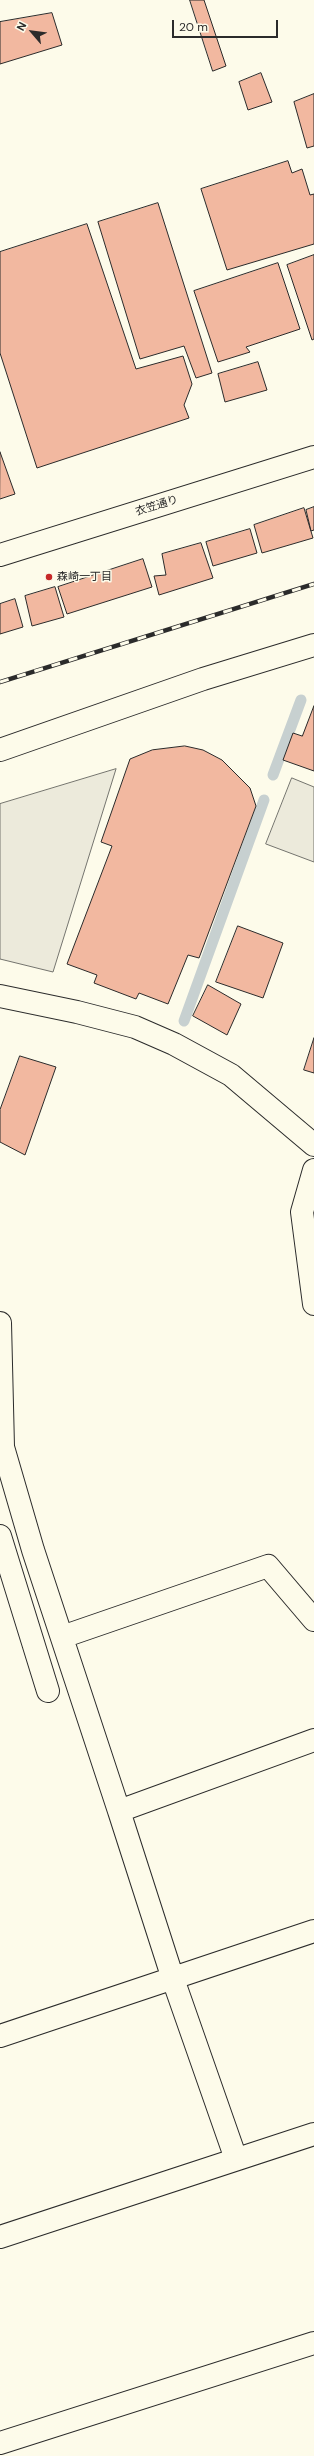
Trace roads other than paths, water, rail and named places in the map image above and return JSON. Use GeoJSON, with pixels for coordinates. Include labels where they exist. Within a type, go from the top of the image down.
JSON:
{"type":"FeatureCollection","features":[{"type":"Feature","properties":{"kind":"street","name":"衣笠通り"},"geometry":{"type":"LineString","coordinates":[[0,555],[314,458]]}},
{"type":"Feature","properties":{"kind":"street"},"geometry":{"type":"LineString","coordinates":[[0,750],[203,679],[314,645]]}},
{"type":"Feature","properties":{"kind":"street"},"geometry":{"type":"LineString","coordinates":[[0,998],[77,1012],[135,1027],[174,1044],[231,1075],[314,1145]]}},
{"type":"Feature","properties":{"kind":"street"},"geometry":{"type":"LineString","coordinates":[[314,1170],[302,1212],[314,1304]]}},
{"type":"Feature","properties":{"kind":"street"},"geometry":{"type":"LineString","coordinates":[[0,1324],[1,1448],[173,1979],[236,2159]]}},
{"type":"Feature","properties":{"kind":"street"},"geometry":{"type":"LineString","coordinates":[[0,1536],[48,1691]]}},
{"type":"Feature","properties":{"kind":"street"},"geometry":{"type":"LineString","coordinates":[[62,1637],[268,1566],[314,1620]]}},
{"type":"Feature","properties":{"kind":"street"},"geometry":{"type":"LineString","coordinates":[[119,1811],[314,1740]]}},
{"type":"Feature","properties":{"kind":"street"},"geometry":{"type":"LineString","coordinates":[[0,2036],[314,1931]]}},
{"type":"Feature","properties":{"kind":"street"},"geometry":{"type":"LineString","coordinates":[[0,2237],[314,2134]]}},
{"type":"Feature","properties":{"kind":"street"},"geometry":{"type":"LineString","coordinates":[[0,2443],[314,2343]]}},
{"type":"Feature","properties":{"kind":"waterway"},"geometry":{"type":"LineString","coordinates":[[273,775],[301,700]]}},
{"type":"Feature","properties":{"kind":"waterway"},"geometry":{"type":"LineString","coordinates":[[184,1021],[264,800]]}},
{"type":"Feature","properties":{"kind":"railway"},"geometry":{"type":"LineString","coordinates":[[0,682],[314,584]]}},
{"type":"Feature","properties":{"kind":"place","name":"森崎一丁目"},"geometry":{"type":"Point","coordinates":[49,577]}}]}
